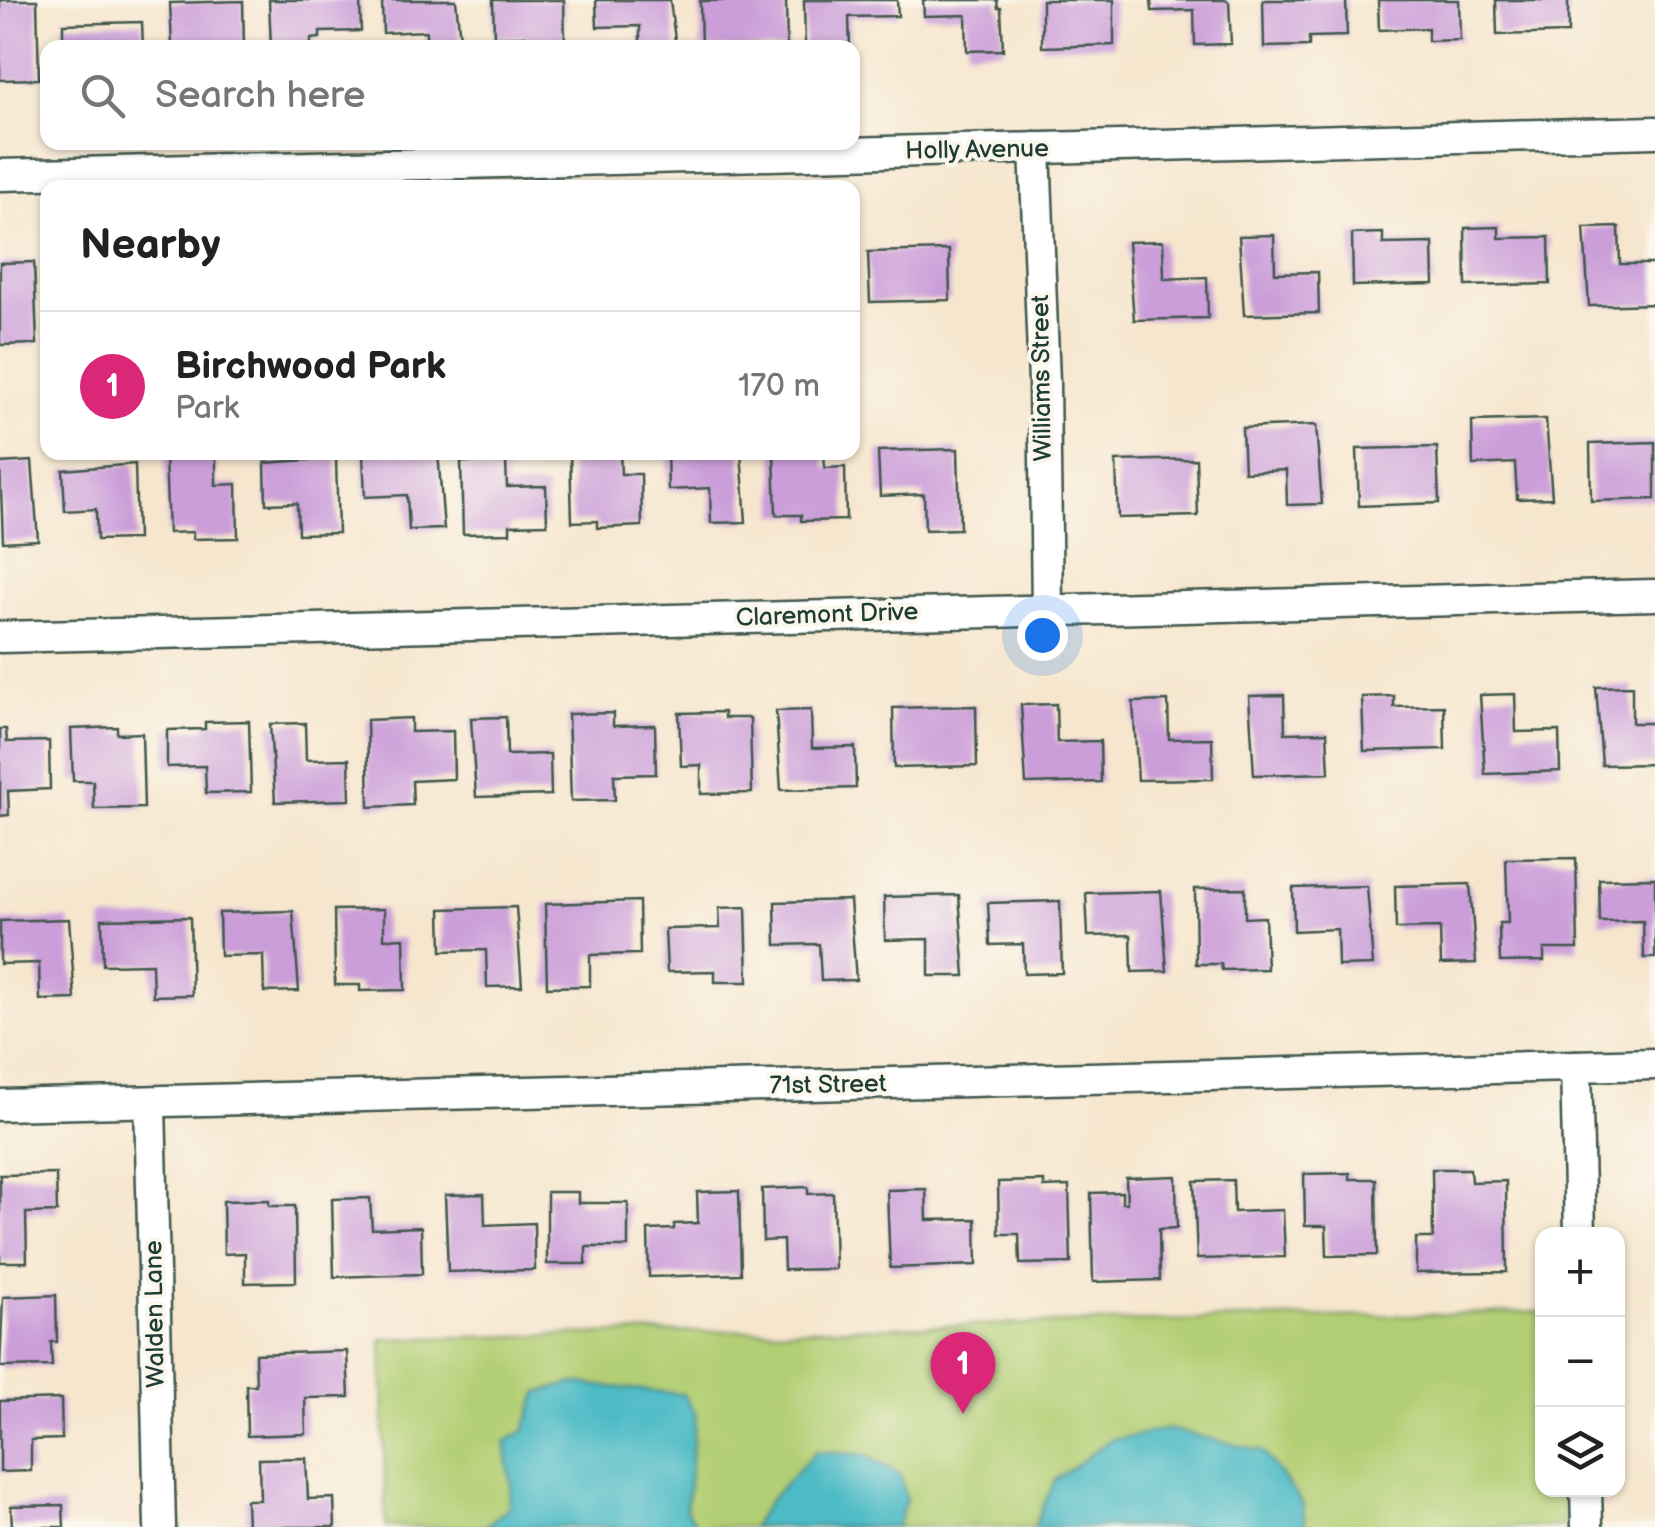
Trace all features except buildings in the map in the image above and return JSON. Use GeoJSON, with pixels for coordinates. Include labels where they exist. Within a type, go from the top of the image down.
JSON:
{"type":"FeatureCollection","features":[{"type":"Feature","properties":{"kind":"street","name":"Holly Avenue"},"geometry":{"type":"LineString","coordinates":[[0,175],[1655,132]]}},
{"type":"Feature","properties":{"kind":"street","name":"Williams Street"},"geometry":{"type":"LineString","coordinates":[[1035,148],[1044,382],[1046,609]]}},
{"type":"Feature","properties":{"kind":"street","name":"Claremont Drive"},"geometry":{"type":"LineString","coordinates":[[0,637],[1655,595]]}},
{"type":"Feature","properties":{"kind":"street","name":"71st Street"},"geometry":{"type":"LineString","coordinates":[[0,1105],[1655,1064]]}},
{"type":"Feature","properties":{"kind":"street"},"geometry":{"type":"LineString","coordinates":[[1576,1066],[1580,1227]]}},
{"type":"Feature","properties":{"kind":"street","name":"Walden Lane"},"geometry":{"type":"LineString","coordinates":[[150,1102],[160,1527]]}},
{"type":"Feature","properties":{"kind":"street"},"geometry":{"type":"LineString","coordinates":[[1586,1497],[1587,1527]]}},
{"type":"Feature","properties":{"kind":"green space"},"geometry":{"type":"Polygon","coordinates":[[[1535,1312],[1535,1497],[1564,1497],[1564,1527],[386,1527],[382,1339],[1535,1312]]]}},
{"type":"Feature","properties":{"kind":"water"},"geometry":{"type":"Polygon","coordinates":[[[573,1383],[683,1394],[696,1415],[686,1510],[697,1527],[484,1527],[508,1508],[511,1486],[505,1442],[524,1431],[538,1393],[573,1383]]]}},
{"type":"Feature","properties":{"kind":"water"},"geometry":{"type":"Polygon","coordinates":[[[1168,1429],[1262,1451],[1303,1504],[1305,1527],[1034,1527],[1055,1480],[1110,1440],[1168,1429]]]}},
{"type":"Feature","properties":{"kind":"water"},"geometry":{"type":"Polygon","coordinates":[[[816,1451],[865,1455],[900,1474],[906,1500],[897,1527],[752,1527],[768,1502],[816,1451]]]}},
{"type":"Feature","properties":{"kind":"place","name":"Birchwood Park"},"geometry":{"type":"Point","coordinates":[963,1414]}}]}
